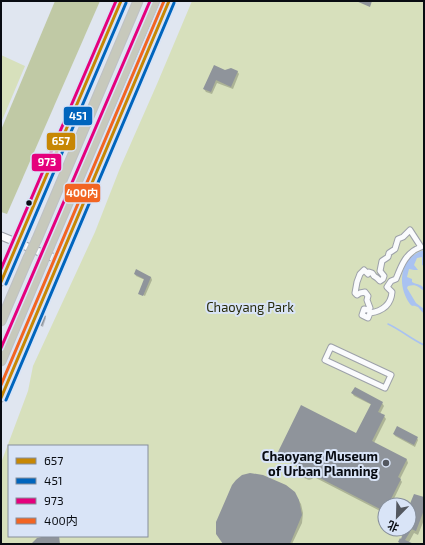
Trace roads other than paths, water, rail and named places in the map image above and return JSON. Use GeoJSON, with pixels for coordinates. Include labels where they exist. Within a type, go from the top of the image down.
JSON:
{"type":"FeatureCollection","features":[{"type":"Feature","properties":{"kind":"highway"},"geometry":{"type":"LineString","coordinates":[[1,321],[138,1]]}},
{"type":"Feature","properties":{"kind":"highway"},"geometry":{"type":"LineString","coordinates":[[1,361],[154,1]]}},
{"type":"Feature","properties":{"kind":"street"},"geometry":{"type":"LineString","coordinates":[[1,282],[121,1]]}},
{"type":"Feature","properties":{"kind":"street"},"geometry":{"type":"LineString","coordinates":[[1,398],[169,1]]}},
{"type":"Feature","properties":{"kind":"street"},"geometry":{"type":"LineString","coordinates":[[1,230],[18,243]]}},
{"type":"Feature","properties":{"kind":"street"},"geometry":{"type":"LineString","coordinates":[[410,230],[420,247],[414,249],[401,264],[396,279],[391,281],[387,287],[392,292],[392,300],[378,312],[370,313],[368,318],[362,316],[364,310],[368,310],[370,308],[367,300],[368,296],[364,292],[357,295],[355,293],[360,274],[364,270],[368,274],[369,272],[372,273],[380,281],[384,276],[380,271],[382,261],[386,260],[389,253],[395,249],[398,239],[403,237],[410,230]]}},
{"type":"Feature","properties":{"kind":"street"},"geometry":{"type":"LineString","coordinates":[[1,236],[59,260]]}},
{"type":"Feature","properties":{"kind":"street"},"geometry":{"type":"LineString","coordinates":[[331,347],[391,375],[385,388],[325,360],[331,347]]}},
{"type":"Feature","properties":{"kind":"water"},"geometry":{"type":"Polygon","coordinates":[[[424,250],[424,266],[422,265],[422,257],[417,258],[414,265],[418,270],[409,269],[407,277],[412,279],[412,282],[422,286],[424,291],[419,287],[411,285],[407,288],[416,303],[424,309],[424,314],[418,307],[410,304],[403,289],[402,280],[405,265],[416,254],[424,250]]]}},
{"type":"Feature","properties":{"kind":"waterway"},"geometry":{"type":"LineString","coordinates":[[388,324],[424,345]]}},
{"type":"Feature","properties":{"kind":"place","name":"Chaoyang Museum of Urban Planning"},"geometry":{"type":"Point","coordinates":[386,463]}},
{"type":"Feature","properties":{"kind":"park label","name":"Chaoyang Park"},"geometry":{"type":"Point","coordinates":[250,307]}}]}
